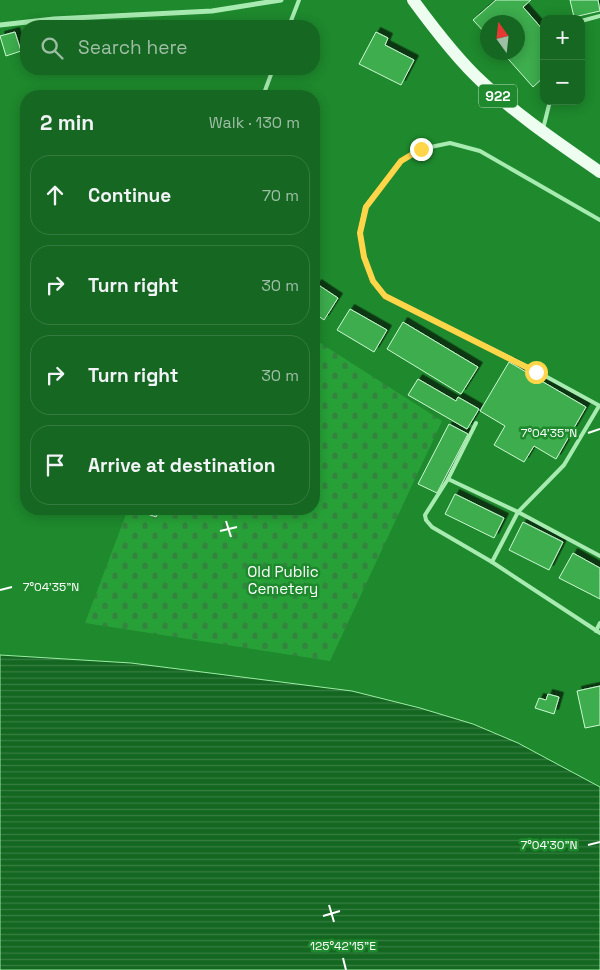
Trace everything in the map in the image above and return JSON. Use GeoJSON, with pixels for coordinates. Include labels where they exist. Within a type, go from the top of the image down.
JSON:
{"type":"FeatureCollection","features":[{"type":"Feature","properties":{"kind":"main road","name":"922"},"geometry":{"type":"LineString","coordinates":[[413,0],[481,81],[542,132],[600,172]]}},
{"type":"Feature","properties":{"kind":"street"},"geometry":{"type":"LineString","coordinates":[[54,20],[212,11],[281,0]]}},
{"type":"Feature","properties":{"kind":"street"},"geometry":{"type":"LineString","coordinates":[[0,25],[20,23]]}},
{"type":"Feature","properties":{"kind":"lane"},"geometry":{"type":"LineString","coordinates":[[291,20],[299,0]]}},
{"type":"Feature","properties":{"kind":"lane"},"geometry":{"type":"LineString","coordinates":[[585,20],[600,16]]}},
{"type":"Feature","properties":{"kind":"lane"},"geometry":{"type":"LineString","coordinates":[[265,90],[271,75]]}},
{"type":"Feature","properties":{"kind":"lane"},"geometry":{"type":"LineString","coordinates":[[542,132],[549,105]]}},
{"type":"Feature","properties":{"kind":"lane"},"geometry":{"type":"LineString","coordinates":[[492,562],[518,512],[564,465],[600,406],[385,296],[373,281],[364,257],[360,233],[366,207],[401,161],[421,149],[450,143],[480,151],[600,220]]}},
{"type":"Feature","properties":{"kind":"lane"},"geometry":{"type":"LineString","coordinates":[[476,423],[448,479],[425,515],[426,520],[432,528],[492,562],[598,632],[600,623]]}},
{"type":"Feature","properties":{"kind":"lane"},"geometry":{"type":"LineString","coordinates":[[448,479],[518,512],[600,556]]}},
{"type":"Feature","properties":{"kind":"green space","name":"Old Public Cemetery"},"geometry":{"type":"Polygon","coordinates":[[[320,343],[442,421],[330,661],[85,623],[126,515],[320,515],[320,343]]]}},
{"type":"Feature","properties":{"kind":"shaded area"},"geometry":{"type":"Polygon","coordinates":[[[0,655],[131,663],[352,691],[473,724],[518,743],[600,787],[600,970],[0,970],[0,655]]]}},
{"type":"Feature","properties":{"kind":"building"},"geometry":{"type":"Polygon","coordinates":[[[496,0],[531,0],[523,7],[540,26],[540,81],[533,87],[509,60],[525,60],[525,15],[480,15],[480,27],[473,20],[496,0]]]}},
{"type":"Feature","properties":{"kind":"building"},"geometry":{"type":"Polygon","coordinates":[[[570,0],[598,0],[600,11],[574,15],[570,0]]]}},
{"type":"Feature","properties":{"kind":"building"},"geometry":{"type":"Polygon","coordinates":[[[15,32],[20,51],[6,56],[0,36],[15,32]]]}},
{"type":"Feature","properties":{"kind":"building"},"geometry":{"type":"Polygon","coordinates":[[[376,32],[388,38],[385,45],[414,60],[401,85],[359,64],[376,32]]]}},
{"type":"Feature","properties":{"kind":"building"},"geometry":{"type":"Polygon","coordinates":[[[320,286],[338,298],[324,320],[320,317],[320,286]]]}},
{"type":"Feature","properties":{"kind":"building"},"geometry":{"type":"Polygon","coordinates":[[[350,309],[387,330],[374,352],[337,330],[350,309]]]}},
{"type":"Feature","properties":{"kind":"building"},"geometry":{"type":"Polygon","coordinates":[[[403,322],[478,367],[461,394],[387,349],[403,322]]]}},
{"type":"Feature","properties":{"kind":"building"},"geometry":{"type":"Polygon","coordinates":[[[509,362],[586,407],[556,459],[534,446],[524,462],[494,445],[505,426],[480,411],[509,362]]]}},
{"type":"Feature","properties":{"kind":"building"},"geometry":{"type":"Polygon","coordinates":[[[418,379],[456,401],[458,397],[479,409],[467,429],[408,395],[418,379]]]}},
{"type":"Feature","properties":{"kind":"building"},"geometry":{"type":"Polygon","coordinates":[[[449,424],[468,434],[437,493],[418,484],[449,424]]]}},
{"type":"Feature","properties":{"kind":"building"},"geometry":{"type":"Polygon","coordinates":[[[455,494],[504,518],[494,538],[445,514],[455,494]]]}},
{"type":"Feature","properties":{"kind":"building"},"geometry":{"type":"Polygon","coordinates":[[[523,522],[563,542],[549,570],[509,550],[523,522]]]}},
{"type":"Feature","properties":{"kind":"building"},"geometry":{"type":"Polygon","coordinates":[[[573,553],[600,568],[600,599],[559,578],[573,553]]]}},
{"type":"Feature","properties":{"kind":"building"},"geometry":{"type":"Polygon","coordinates":[[[600,686],[600,725],[585,728],[577,691],[600,686]]]}},
{"type":"Feature","properties":{"kind":"building"},"geometry":{"type":"Polygon","coordinates":[[[548,694],[559,697],[554,714],[535,708],[539,698],[546,700],[548,694]]]}},
{"type":"Feature","properties":{"kind":"route"},"geometry":{"type":"LineString","coordinates":[[421,149],[401,161],[366,207],[360,233],[364,257],[373,281],[385,296],[536,372]]}}]}
